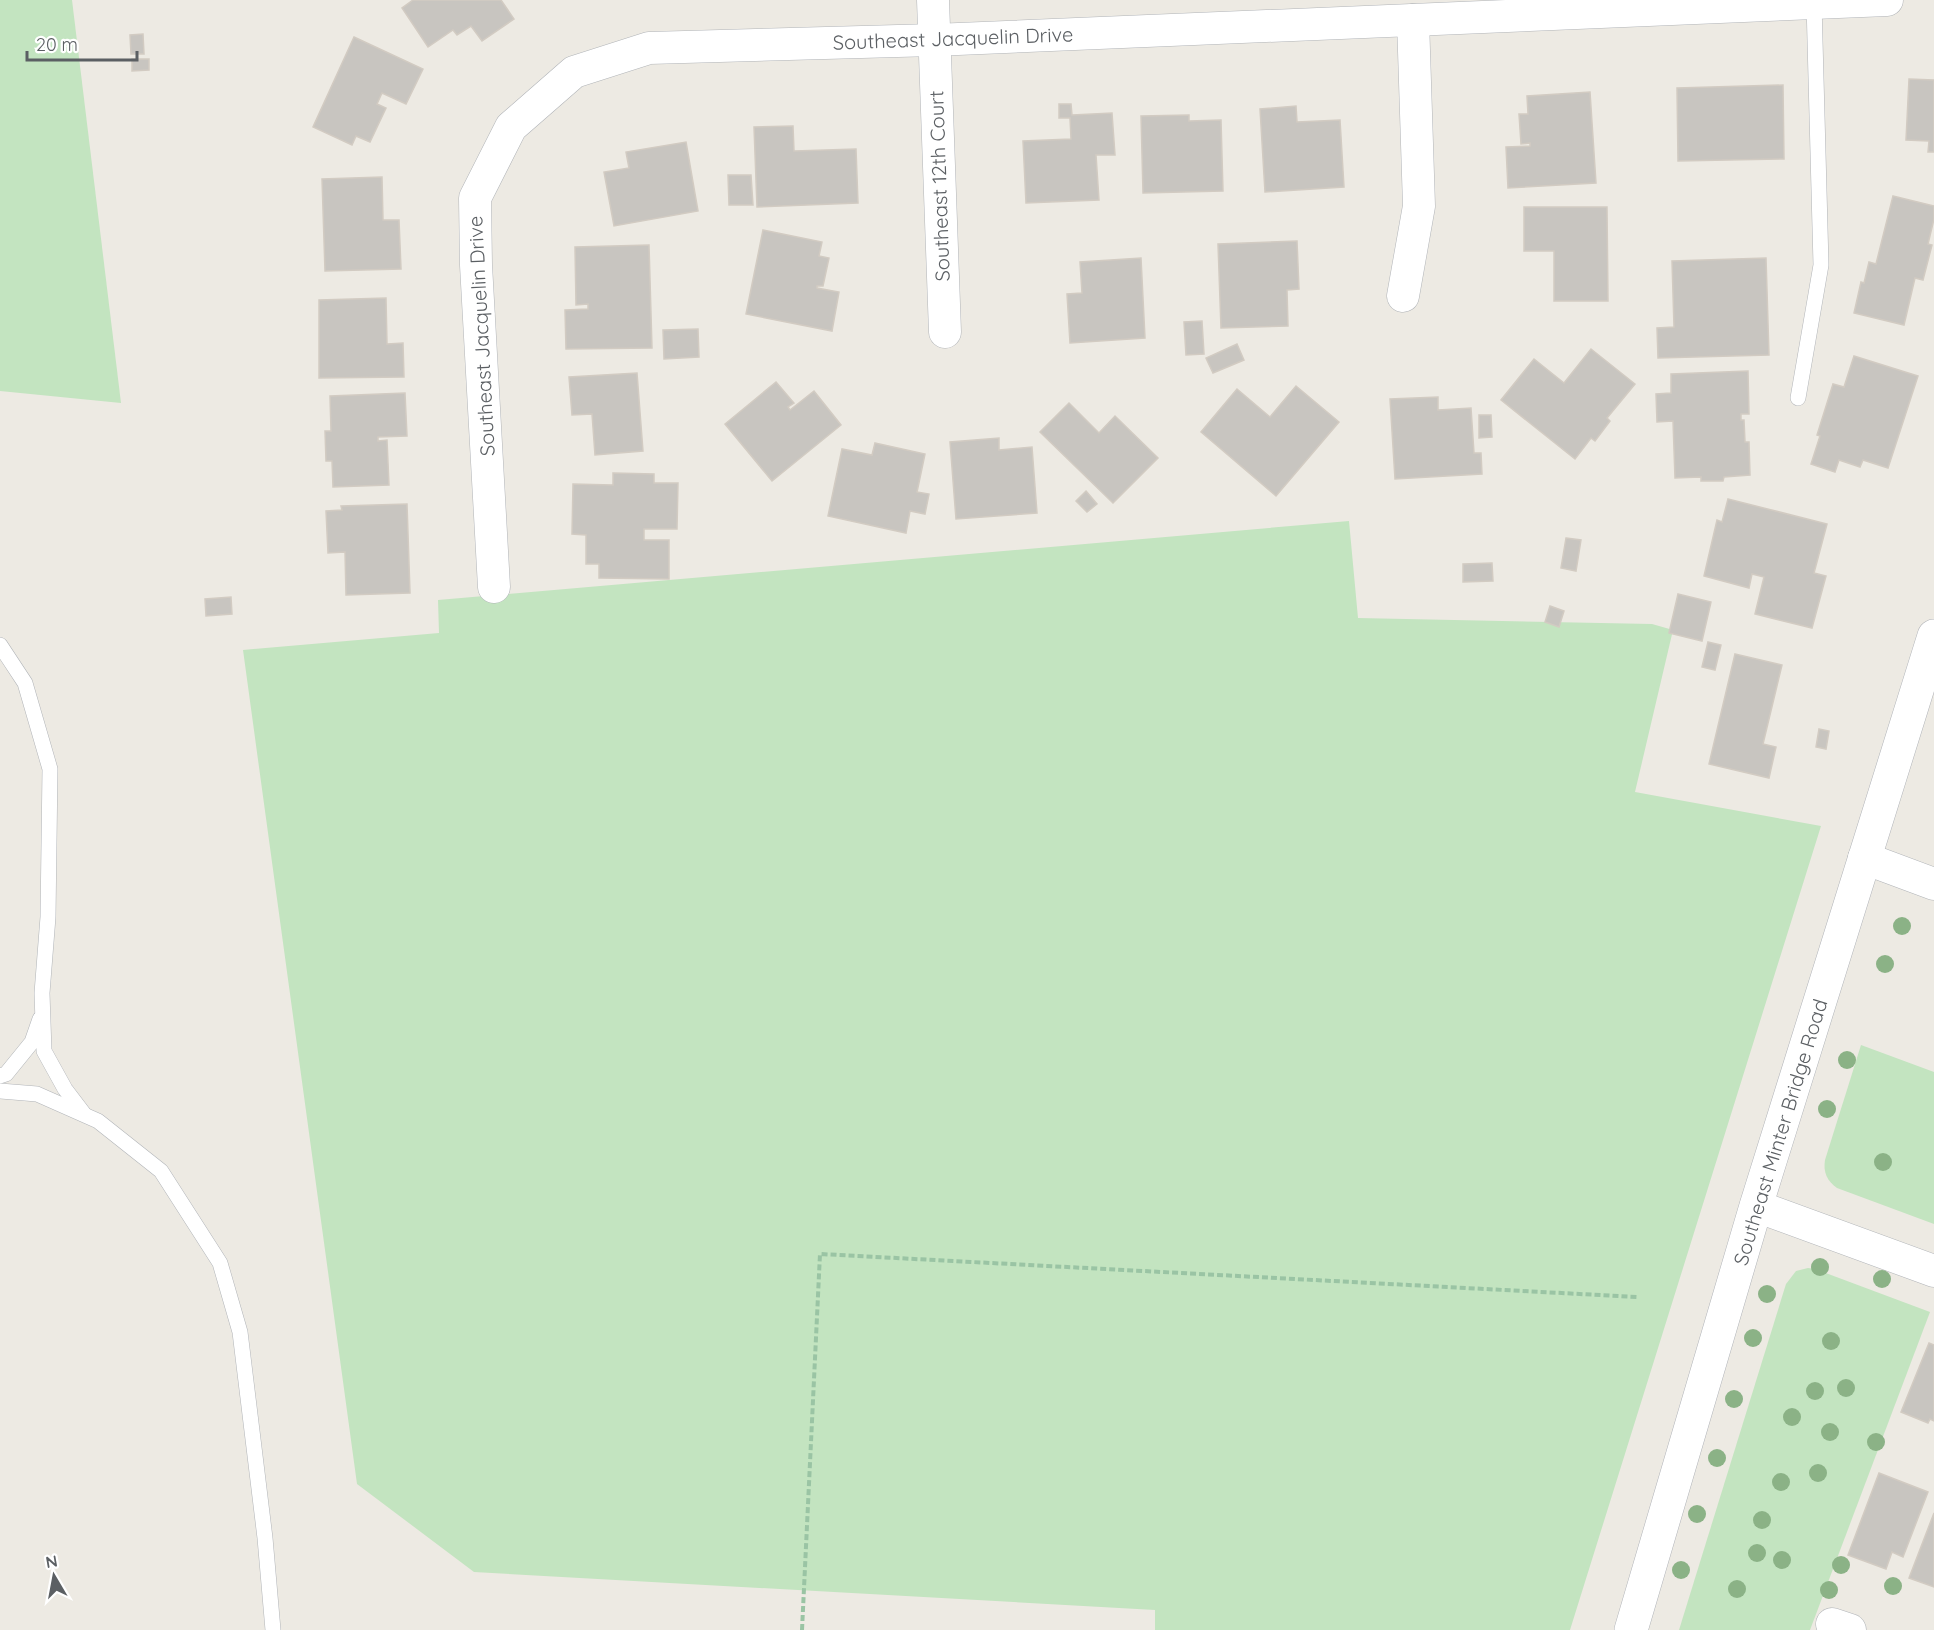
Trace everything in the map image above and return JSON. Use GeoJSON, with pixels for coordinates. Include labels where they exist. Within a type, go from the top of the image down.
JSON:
{"type":"FeatureCollection","features":[{"type":"Feature","properties":{"kind":"main road","name":"Southeast Minter Bridge Road"},"geometry":{"type":"LineString","coordinates":[[1631,1630],[1756,1206],[1934,636]]}},
{"type":"Feature","properties":{"kind":"street","name":"Southeast 12th Court"},"geometry":{"type":"LineString","coordinates":[[933,0],[945,333]]}},
{"type":"Feature","properties":{"kind":"street","name":"Southeast Jacquelin Drive"},"geometry":{"type":"LineString","coordinates":[[494,587],[476,265],[475,198],[511,127],[574,72],[649,48],[934,40],[1887,0]]}},
{"type":"Feature","properties":{"kind":"street"},"geometry":{"type":"LineString","coordinates":[[1403,296],[1419,206],[1413,20]]}},
{"type":"Feature","properties":{"kind":"street"},"geometry":{"type":"LineString","coordinates":[[1864,858],[1934,884]]}},
{"type":"Feature","properties":{"kind":"street"},"geometry":{"type":"LineString","coordinates":[[1756,1206],[1934,1271]]}},
{"type":"Feature","properties":{"kind":"lane"},"geometry":{"type":"LineString","coordinates":[[1798,398],[1821,265],[1814,3]]}},
{"type":"Feature","properties":{"kind":"lane"},"geometry":{"type":"LineString","coordinates":[[0,645],[25,683],[50,770],[48,917],[42,993],[44,1051],[65,1089],[86,1117]]}},
{"type":"Feature","properties":{"kind":"lane"},"geometry":{"type":"LineString","coordinates":[[0,1076],[6,1074],[32,1042],[43,1011]]}},
{"type":"Feature","properties":{"kind":"lane"},"geometry":{"type":"LineString","coordinates":[[0,1091],[37,1094],[98,1121],[161,1171],[220,1263],[240,1332],[265,1538],[273,1630]]}},
{"type":"Feature","properties":{"kind":"path"},"geometry":{"type":"LineString","coordinates":[[802,1630],[820,1254],[1637,1297]]}},
{"type":"Feature","properties":{"kind":"green space"},"geometry":{"type":"Polygon","coordinates":[[[0,0],[72,0],[121,403],[0,391],[0,0]]]}},
{"type":"Feature","properties":{"kind":"green space"},"geometry":{"type":"Polygon","coordinates":[[[1349,521],[1358,618],[1652,624],[1673,630],[1635,792],[1821,826],[1570,1630],[1155,1630],[1155,1610],[474,1572],[357,1484],[243,650],[439,633],[438,600],[1349,521]]]}},
{"type":"Feature","properties":{"kind":"green space"},"geometry":{"type":"Polygon","coordinates":[[[1861,1045],[1934,1072],[1934,1224],[1837,1188],[1826,1176],[1825,1160],[1861,1045]]]}},
{"type":"Feature","properties":{"kind":"green space"},"geometry":{"type":"Polygon","coordinates":[[[1808,1268],[1930,1312],[1810,1630],[1679,1630],[1786,1284],[1796,1271],[1808,1268]]]}},
{"type":"Feature","properties":{"kind":"building"},"geometry":{"type":"Polygon","coordinates":[[[413,0],[501,0],[514,19],[482,41],[471,26],[457,35],[453,30],[428,47],[402,8],[413,0]]]}},
{"type":"Feature","properties":{"kind":"building"},"geometry":{"type":"Polygon","coordinates":[[[143,34],[144,54],[131,54],[130,35],[143,34]]]}},
{"type":"Feature","properties":{"kind":"building"},"geometry":{"type":"Polygon","coordinates":[[[354,37],[423,69],[406,104],[382,93],[377,104],[386,108],[370,142],[356,136],[352,145],[313,127],[354,37]]]}},
{"type":"Feature","properties":{"kind":"building"},"geometry":{"type":"Polygon","coordinates":[[[132,59],[149,59],[149,70],[132,71],[132,59]]]}},
{"type":"Feature","properties":{"kind":"building"},"geometry":{"type":"Polygon","coordinates":[[[1909,79],[1934,80],[1934,152],[1928,152],[1929,141],[1906,140],[1909,79]]]}},
{"type":"Feature","properties":{"kind":"building"},"geometry":{"type":"Polygon","coordinates":[[[1783,85],[1784,159],[1678,161],[1677,88],[1783,85]]]}},
{"type":"Feature","properties":{"kind":"building"},"geometry":{"type":"Polygon","coordinates":[[[1590,92],[1596,183],[1508,188],[1506,147],[1530,146],[1530,143],[1521,144],[1519,114],[1528,114],[1527,96],[1590,92]]]}},
{"type":"Feature","properties":{"kind":"building"},"geometry":{"type":"Polygon","coordinates":[[[1059,104],[1071,104],[1072,115],[1112,113],[1115,155],[1096,155],[1099,200],[1026,203],[1023,141],[1071,139],[1070,118],[1059,118],[1059,104]]]}},
{"type":"Feature","properties":{"kind":"building"},"geometry":{"type":"Polygon","coordinates":[[[1296,106],[1297,122],[1340,120],[1344,187],[1265,192],[1260,109],[1296,106]]]}},
{"type":"Feature","properties":{"kind":"building"},"geometry":{"type":"Polygon","coordinates":[[[1189,115],[1189,121],[1221,120],[1223,191],[1143,193],[1141,116],[1189,115]]]}},
{"type":"Feature","properties":{"kind":"building"},"geometry":{"type":"Polygon","coordinates":[[[793,126],[794,151],[856,149],[858,203],[757,207],[754,127],[793,126]]]}},
{"type":"Feature","properties":{"kind":"building"},"geometry":{"type":"Polygon","coordinates":[[[686,142],[698,211],[614,226],[604,172],[629,168],[626,152],[686,142]]]}},
{"type":"Feature","properties":{"kind":"building"},"geometry":{"type":"Polygon","coordinates":[[[728,175],[751,175],[753,205],[729,205],[728,175]]]}},
{"type":"Feature","properties":{"kind":"building"},"geometry":{"type":"Polygon","coordinates":[[[382,177],[383,220],[399,220],[401,269],[325,271],[322,179],[382,177]]]}},
{"type":"Feature","properties":{"kind":"building"},"geometry":{"type":"Polygon","coordinates":[[[1893,196],[1934,206],[1934,219],[1928,244],[1932,245],[1923,280],[1915,278],[1904,325],[1854,313],[1861,282],[1864,283],[1869,262],[1876,264],[1893,196]]]}},
{"type":"Feature","properties":{"kind":"building"},"geometry":{"type":"Polygon","coordinates":[[[1524,207],[1607,207],[1608,301],[1554,301],[1554,251],[1524,251],[1524,207]]]}},
{"type":"Feature","properties":{"kind":"building"},"geometry":{"type":"Polygon","coordinates":[[[763,230],[822,242],[819,256],[829,258],[823,286],[817,286],[817,288],[839,292],[832,331],[746,314],[763,230]]]}},
{"type":"Feature","properties":{"kind":"building"},"geometry":{"type":"Polygon","coordinates":[[[1297,241],[1299,289],[1287,290],[1288,326],[1221,328],[1218,244],[1297,241]]]}},
{"type":"Feature","properties":{"kind":"building"},"geometry":{"type":"Polygon","coordinates":[[[649,245],[652,348],[566,349],[565,310],[588,309],[588,304],[576,305],[575,247],[649,245]]]}},
{"type":"Feature","properties":{"kind":"building"},"geometry":{"type":"Polygon","coordinates":[[[1141,258],[1145,338],[1070,343],[1067,294],[1082,293],[1080,262],[1141,258]]]}},
{"type":"Feature","properties":{"kind":"building"},"geometry":{"type":"Polygon","coordinates":[[[1766,258],[1769,355],[1658,358],[1657,328],[1674,327],[1672,261],[1766,258]]]}},
{"type":"Feature","properties":{"kind":"building"},"geometry":{"type":"Polygon","coordinates":[[[386,298],[387,344],[403,343],[404,377],[319,378],[319,300],[386,298]]]}},
{"type":"Feature","properties":{"kind":"building"},"geometry":{"type":"Polygon","coordinates":[[[1202,321],[1204,354],[1186,355],[1184,322],[1202,321]]]}},
{"type":"Feature","properties":{"kind":"building"},"geometry":{"type":"Polygon","coordinates":[[[698,329],[699,357],[664,359],[663,330],[698,329]]]}},
{"type":"Feature","properties":{"kind":"building"},"geometry":{"type":"Polygon","coordinates":[[[1237,344],[1244,360],[1213,373],[1206,358],[1237,344]]]}},
{"type":"Feature","properties":{"kind":"building"},"geometry":{"type":"Polygon","coordinates":[[[1591,349],[1635,384],[1607,418],[1610,421],[1595,441],[1591,438],[1575,459],[1501,400],[1534,359],[1564,383],[1591,349]]]}},
{"type":"Feature","properties":{"kind":"building"},"geometry":{"type":"Polygon","coordinates":[[[1854,356],[1918,376],[1888,468],[1863,460],[1860,467],[1839,460],[1835,472],[1811,464],[1820,436],[1817,435],[1833,384],[1844,387],[1854,356]]]}},
{"type":"Feature","properties":{"kind":"building"},"geometry":{"type":"Polygon","coordinates":[[[1748,371],[1749,414],[1741,414],[1741,420],[1744,420],[1745,442],[1749,442],[1750,475],[1724,477],[1723,481],[1701,481],[1701,477],[1675,478],[1673,421],[1657,422],[1656,394],[1671,393],[1671,374],[1748,371]]]}},
{"type":"Feature","properties":{"kind":"building"},"geometry":{"type":"Polygon","coordinates":[[[637,373],[643,451],[595,455],[592,414],[572,415],[569,377],[637,373]]]}},
{"type":"Feature","properties":{"kind":"building"},"geometry":{"type":"Polygon","coordinates":[[[776,382],[794,403],[788,407],[790,410],[814,391],[841,425],[772,481],[725,424],[776,382]]]}},
{"type":"Feature","properties":{"kind":"building"},"geometry":{"type":"Polygon","coordinates":[[[1296,386],[1339,422],[1276,496],[1201,432],[1237,389],[1270,417],[1296,386]]]}},
{"type":"Feature","properties":{"kind":"building"},"geometry":{"type":"Polygon","coordinates":[[[405,393],[407,436],[378,437],[378,441],[387,440],[389,485],[333,487],[332,461],[326,461],[325,431],[331,431],[330,396],[405,393]]]}},
{"type":"Feature","properties":{"kind":"building"},"geometry":{"type":"Polygon","coordinates":[[[1438,397],[1438,410],[1471,408],[1474,453],[1481,453],[1482,474],[1395,479],[1390,399],[1438,397]]]}},
{"type":"Feature","properties":{"kind":"building"},"geometry":{"type":"Polygon","coordinates":[[[1069,403],[1099,433],[1115,416],[1158,458],[1113,503],[1040,432],[1069,403]]]}},
{"type":"Feature","properties":{"kind":"building"},"geometry":{"type":"Polygon","coordinates":[[[1479,415],[1491,415],[1492,437],[1479,438],[1479,415]]]}},
{"type":"Feature","properties":{"kind":"building"},"geometry":{"type":"Polygon","coordinates":[[[999,438],[999,450],[1032,447],[1037,513],[956,519],[950,442],[999,438]]]}},
{"type":"Feature","properties":{"kind":"building"},"geometry":{"type":"Polygon","coordinates":[[[875,443],[925,454],[917,492],[929,494],[925,514],[910,511],[906,533],[828,516],[842,449],[872,455],[875,443]]]}},
{"type":"Feature","properties":{"kind":"building"},"geometry":{"type":"Polygon","coordinates":[[[613,473],[654,474],[654,483],[678,483],[677,529],[644,529],[644,540],[669,540],[669,579],[599,578],[599,564],[586,564],[586,535],[572,534],[573,484],[613,485],[613,473]]]}},
{"type":"Feature","properties":{"kind":"building"},"geometry":{"type":"Polygon","coordinates":[[[1086,491],[1097,504],[1087,512],[1076,501],[1086,491]]]}},
{"type":"Feature","properties":{"kind":"building"},"geometry":{"type":"Polygon","coordinates":[[[1728,499],[1827,524],[1814,573],[1826,576],[1812,628],[1755,614],[1764,577],[1752,574],[1749,588],[1704,576],[1717,520],[1722,522],[1728,499]]]}},
{"type":"Feature","properties":{"kind":"building"},"geometry":{"type":"Polygon","coordinates":[[[407,504],[410,593],[346,595],[345,552],[328,553],[326,511],[342,510],[341,506],[407,504]]]}},
{"type":"Feature","properties":{"kind":"building"},"geometry":{"type":"Polygon","coordinates":[[[1566,538],[1581,540],[1576,571],[1561,568],[1566,538]]]}},
{"type":"Feature","properties":{"kind":"building"},"geometry":{"type":"Polygon","coordinates":[[[1492,563],[1493,581],[1463,582],[1463,564],[1492,563]]]}},
{"type":"Feature","properties":{"kind":"building"},"geometry":{"type":"Polygon","coordinates":[[[1678,594],[1711,602],[1702,641],[1669,633],[1678,594]]]}},
{"type":"Feature","properties":{"kind":"building"},"geometry":{"type":"Polygon","coordinates":[[[231,597],[232,614],[206,616],[205,599],[231,597]]]}},
{"type":"Feature","properties":{"kind":"building"},"geometry":{"type":"Polygon","coordinates":[[[1550,606],[1564,611],[1559,627],[1545,622],[1550,606]]]}},
{"type":"Feature","properties":{"kind":"building"},"geometry":{"type":"Polygon","coordinates":[[[1708,642],[1721,645],[1715,670],[1702,667],[1708,642]]]}},
{"type":"Feature","properties":{"kind":"building"},"geometry":{"type":"Polygon","coordinates":[[[1735,654],[1782,665],[1763,744],[1776,747],[1769,778],[1709,764],[1735,654]]]}},
{"type":"Feature","properties":{"kind":"building"},"geometry":{"type":"Polygon","coordinates":[[[1819,729],[1829,731],[1826,749],[1816,747],[1819,729]]]}},
{"type":"Feature","properties":{"kind":"building"},"geometry":{"type":"Polygon","coordinates":[[[1929,1343],[1934,1345],[1934,1421],[1930,1419],[1928,1423],[1901,1412],[1929,1343]]]}},
{"type":"Feature","properties":{"kind":"building"},"geometry":{"type":"Polygon","coordinates":[[[1879,1473],[1928,1492],[1903,1557],[1892,1552],[1886,1569],[1848,1555],[1879,1473]]]}},
{"type":"Feature","properties":{"kind":"building"},"geometry":{"type":"Polygon","coordinates":[[[1934,1513],[1934,1587],[1909,1578],[1934,1513]]]}}]}
